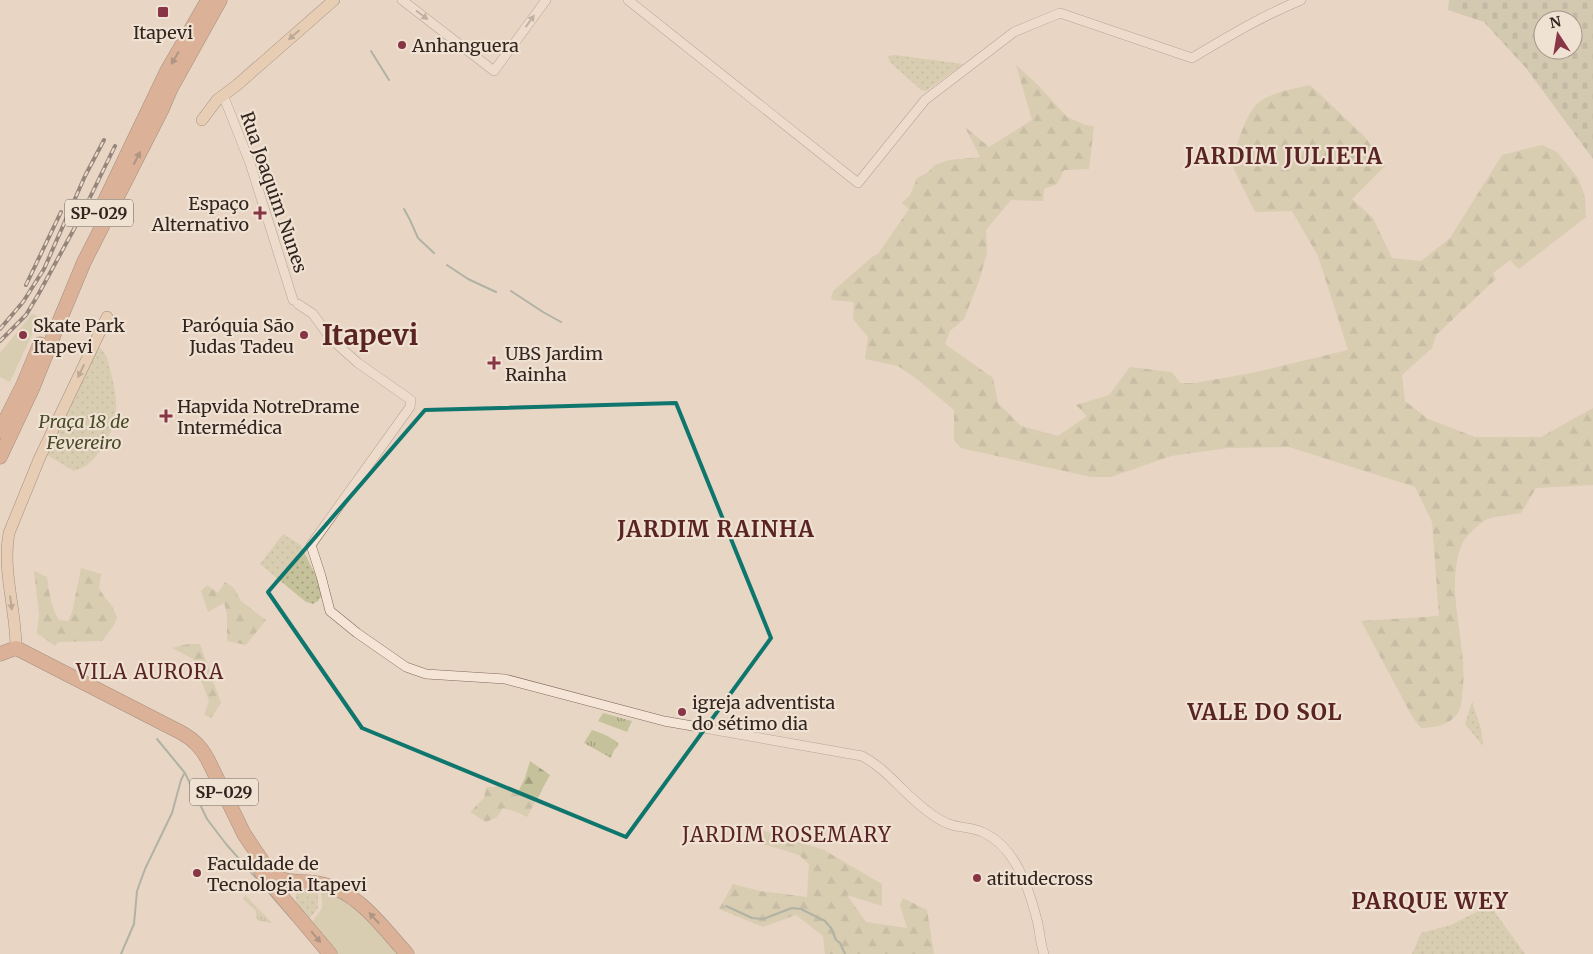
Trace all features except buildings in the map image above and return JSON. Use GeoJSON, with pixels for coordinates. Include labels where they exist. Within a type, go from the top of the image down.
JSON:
{"type":"FeatureCollection","features":[{"type":"Feature","properties":{"kind":"highway","name":"SP-029"},"geometry":{"type":"LineString","coordinates":[[0,431],[23,385],[76,263],[151,103],[208,0]]}},
{"type":"Feature","properties":{"kind":"highway","name":"SP-029"},"geometry":{"type":"LineString","coordinates":[[0,456],[30,394],[84,262],[171,88],[220,0]]}},
{"type":"Feature","properties":{"kind":"highway","name":"SP-029"},"geometry":{"type":"LineString","coordinates":[[16,652],[182,733],[194,741],[202,748],[244,834],[271,874],[276,878],[286,881],[317,883],[338,890],[353,898],[407,954]]}},
{"type":"Feature","properties":{"kind":"highway","name":"SP-029"},"geometry":{"type":"LineString","coordinates":[[16,652],[22,657],[179,740],[196,753],[238,838],[262,874],[330,954]]}},
{"type":"Feature","properties":{"kind":"highway"},"geometry":{"type":"LineString","coordinates":[[0,654],[16,652]]}},
{"type":"Feature","properties":{"kind":"highway"},"geometry":{"type":"LineString","coordinates":[[0,662],[16,652]]}},
{"type":"Feature","properties":{"kind":"highway"},"geometry":{"type":"LineString","coordinates":[[295,913],[291,894],[297,888],[317,883]]}},
{"type":"Feature","properties":{"kind":"main road"},"geometry":{"type":"LineString","coordinates":[[202,120],[210,108],[223,95],[237,85],[334,0]]}},
{"type":"Feature","properties":{"kind":"main road"},"geometry":{"type":"LineString","coordinates":[[16,652],[8,574],[7,544],[9,533],[40,457],[105,322]]}},
{"type":"Feature","properties":{"kind":"street"},"geometry":{"type":"LineString","coordinates":[[402,0],[494,71],[546,0]]}},
{"type":"Feature","properties":{"kind":"street"},"geometry":{"type":"LineString","coordinates":[[628,0],[858,183],[925,100],[1014,32],[1060,13],[1192,58],[1275,10],[1301,0]]}},
{"type":"Feature","properties":{"kind":"street","name":"Rua Joaquim Nunes"},"geometry":{"type":"LineString","coordinates":[[223,95],[250,163],[296,302],[313,314],[331,339],[358,363],[411,400],[410,407],[311,545],[320,569],[330,611],[357,633],[406,666],[426,674],[505,679],[664,721],[862,756],[881,768],[927,811],[948,824],[982,831],[1005,848],[1022,878],[1031,900],[1044,954]]}},
{"type":"Feature","properties":{"kind":"highlighted area"},"geometry":{"type":"Polygon","coordinates":[[[676,403],[771,638],[626,837],[362,728],[268,592],[425,410],[676,403]]]}},
{"type":"Feature","properties":{"kind":"green space"},"geometry":{"type":"Polygon","coordinates":[[[1449,0],[1593,0],[1593,159],[1526,68],[1484,22],[1448,10],[1449,0]]]}},
{"type":"Feature","properties":{"kind":"green space"},"geometry":{"type":"Polygon","coordinates":[[[895,55],[963,64],[926,91],[921,90],[890,62],[888,56],[895,55]]]}},
{"type":"Feature","properties":{"kind":"green space"},"geometry":{"type":"Polygon","coordinates":[[[1016,65],[1037,84],[1067,117],[1085,125],[1094,126],[1089,169],[1064,170],[1057,184],[1044,189],[1043,201],[1011,200],[986,230],[987,253],[979,281],[964,319],[950,331],[945,344],[993,378],[998,403],[1021,426],[1058,436],[1087,416],[1076,405],[1109,395],[1130,367],[1172,372],[1180,383],[1195,383],[1257,372],[1348,350],[1318,256],[1292,211],[1255,212],[1231,163],[1249,115],[1258,103],[1269,96],[1310,85],[1365,137],[1385,166],[1352,199],[1373,218],[1392,258],[1421,261],[1450,238],[1502,155],[1542,145],[1557,152],[1578,178],[1585,197],[1586,217],[1519,269],[1510,260],[1493,273],[1496,279],[1436,335],[1432,348],[1402,375],[1405,401],[1428,419],[1475,437],[1541,437],[1593,408],[1593,485],[1536,488],[1521,513],[1487,519],[1472,531],[1463,542],[1457,559],[1455,595],[1462,650],[1463,686],[1458,713],[1451,720],[1436,726],[1421,728],[1413,718],[1361,621],[1439,616],[1432,522],[1415,487],[1289,447],[1228,448],[1171,456],[1111,477],[1091,477],[961,448],[954,439],[954,410],[917,379],[898,366],[865,359],[868,337],[853,319],[854,302],[831,300],[833,291],[878,254],[909,209],[902,203],[910,195],[917,178],[927,173],[935,165],[949,160],[980,157],[965,127],[989,147],[1032,120],[1016,65]]]}},
{"type":"Feature","properties":{"kind":"green space","name":"Skate Park Itapevi"},"geometry":{"type":"Polygon","coordinates":[[[32,314],[40,317],[10,382],[0,377],[0,353],[32,314]]]}},
{"type":"Feature","properties":{"kind":"green space","name":"Praça 18 de Fevereiro"},"geometry":{"type":"Polygon","coordinates":[[[98,346],[105,354],[109,365],[115,395],[115,418],[110,434],[96,457],[84,467],[74,471],[47,455],[98,346]]]}},
{"type":"Feature","properties":{"kind":"green space"},"geometry":{"type":"Polygon","coordinates":[[[283,534],[301,545],[323,590],[318,601],[313,604],[306,602],[260,564],[283,534]]]}},
{"type":"Feature","properties":{"kind":"green space"},"geometry":{"type":"Polygon","coordinates":[[[81,568],[101,574],[99,588],[112,606],[117,617],[114,625],[102,641],[58,642],[55,646],[37,633],[39,614],[34,571],[47,577],[56,615],[59,620],[68,621],[72,613],[81,568]]]}},
{"type":"Feature","properties":{"kind":"green space"},"geometry":{"type":"Polygon","coordinates":[[[225,582],[234,588],[241,601],[266,620],[246,645],[227,641],[227,614],[224,603],[208,612],[201,591],[207,585],[218,593],[225,582]]]}},
{"type":"Feature","properties":{"kind":"green space"},"geometry":{"type":"Polygon","coordinates":[[[188,644],[200,644],[221,703],[211,718],[204,715],[209,701],[193,659],[172,648],[188,644]]]}},
{"type":"Feature","properties":{"kind":"green space"},"geometry":{"type":"Polygon","coordinates":[[[1472,702],[1481,729],[1483,746],[1465,724],[1472,702]]]}},
{"type":"Feature","properties":{"kind":"green space"},"geometry":{"type":"Polygon","coordinates":[[[603,713],[632,721],[627,732],[598,721],[603,713]]]}},
{"type":"Feature","properties":{"kind":"green space"},"geometry":{"type":"Polygon","coordinates":[[[592,730],[606,735],[618,743],[611,758],[584,743],[592,730]]]}},
{"type":"Feature","properties":{"kind":"green space"},"geometry":{"type":"Polygon","coordinates":[[[530,761],[550,775],[527,817],[503,808],[497,817],[486,822],[470,812],[484,798],[486,787],[498,786],[517,794],[525,778],[530,761]]]}},
{"type":"Feature","properties":{"kind":"green space"},"geometry":{"type":"Polygon","coordinates":[[[761,830],[824,850],[882,884],[882,906],[847,895],[866,922],[907,928],[900,905],[903,898],[927,910],[934,954],[825,954],[823,936],[796,915],[763,927],[719,909],[733,884],[760,891],[807,897],[809,864],[799,855],[760,843],[761,830]]]}},
{"type":"Feature","properties":{"kind":"green space"},"geometry":{"type":"Polygon","coordinates":[[[322,889],[333,892],[355,906],[402,954],[336,954],[312,922],[322,907],[322,889]]]}},
{"type":"Feature","properties":{"kind":"green space"},"geometry":{"type":"Polygon","coordinates":[[[298,891],[317,891],[318,893],[318,908],[309,919],[301,909],[296,898],[298,891]]]}},
{"type":"Feature","properties":{"kind":"green space"},"geometry":{"type":"Polygon","coordinates":[[[245,895],[272,923],[260,921],[256,918],[256,911],[243,899],[245,895]]]}},
{"type":"Feature","properties":{"kind":"green space"},"geometry":{"type":"Polygon","coordinates":[[[1487,908],[1494,911],[1525,954],[1412,954],[1421,933],[1451,925],[1487,908]]]}},
{"type":"Feature","properties":{"kind":"waterway"},"geometry":{"type":"LineString","coordinates":[[371,51],[389,80]]}},
{"type":"Feature","properties":{"kind":"waterway"},"geometry":{"type":"LineString","coordinates":[[404,209],[418,238],[434,253]]}},
{"type":"Feature","properties":{"kind":"waterway"},"geometry":{"type":"LineString","coordinates":[[447,265],[468,279],[496,292]]}},
{"type":"Feature","properties":{"kind":"waterway"},"geometry":{"type":"LineString","coordinates":[[511,291],[561,322]]}},
{"type":"Feature","properties":{"kind":"waterway"},"geometry":{"type":"LineString","coordinates":[[157,739],[185,773],[207,819],[226,844],[292,919]]}},
{"type":"Feature","properties":{"kind":"waterway"},"geometry":{"type":"LineString","coordinates":[[121,954],[134,924],[137,891],[145,869],[172,813],[184,774]]}},
{"type":"Feature","properties":{"kind":"waterway"},"geometry":{"type":"LineString","coordinates":[[726,906],[752,918],[763,919],[792,908],[801,909],[825,921],[831,928],[845,954]]}},
{"type":"Feature","properties":{"kind":"railway"},"geometry":{"type":"LineString","coordinates":[[0,329],[23,302],[44,269],[85,176],[104,140]]}},
{"type":"Feature","properties":{"kind":"railway"},"geometry":{"type":"LineString","coordinates":[[0,341],[26,315],[38,295],[80,218],[115,146]]}},
{"type":"Feature","properties":{"kind":"railway"},"geometry":{"type":"LineString","coordinates":[[26,285],[61,212]]}},
{"type":"Feature","properties":{"kind":"place","name":"Itapevi"},"geometry":{"type":"Point","coordinates":[163,12]}},
{"type":"Feature","properties":{"kind":"place","name":"Anhanguera"},"geometry":{"type":"Point","coordinates":[402,45]}},
{"type":"Feature","properties":{"kind":"place","name":"Espaço Alternativo"},"geometry":{"type":"Point","coordinates":[260,213]}},
{"type":"Feature","properties":{"kind":"place","name":"Skate Park Itapevi"},"geometry":{"type":"Point","coordinates":[23,335]}},
{"type":"Feature","properties":{"kind":"place","name":"Paróquia São Judas Tadeu"},"geometry":{"type":"Point","coordinates":[304,335]}},
{"type":"Feature","properties":{"kind":"place","name":"UBS Jardim Rainha"},"geometry":{"type":"Point","coordinates":[494,363]}},
{"type":"Feature","properties":{"kind":"place","name":"Hapvida NotreDrame Intermédica"},"geometry":{"type":"Point","coordinates":[166,416]}},
{"type":"Feature","properties":{"kind":"place","name":"igreja adventista do sétimo dia"},"geometry":{"type":"Point","coordinates":[682,712]}},
{"type":"Feature","properties":{"kind":"place","name":"Faculdade de Tecnologia Itapevi"},"geometry":{"type":"Point","coordinates":[197,873]}},
{"type":"Feature","properties":{"kind":"place","name":"atitudecross"},"geometry":{"type":"Point","coordinates":[977,878]}},
{"type":"Feature","properties":{"kind":"district","name":"JARDIM JULIETA"},"geometry":{"type":"Point","coordinates":[1284,156]}},
{"type":"Feature","properties":{"kind":"district","name":"Itapevi"},"geometry":{"type":"Point","coordinates":[370,335]}},
{"type":"Feature","properties":{"kind":"district","name":"JARDIM RAINHA"},"geometry":{"type":"Point","coordinates":[716,529]}},
{"type":"Feature","properties":{"kind":"district","name":"VILA AURORA"},"geometry":{"type":"Point","coordinates":[150,671]}},
{"type":"Feature","properties":{"kind":"district","name":"VALE DO SOL"},"geometry":{"type":"Point","coordinates":[1265,712]}},
{"type":"Feature","properties":{"kind":"district","name":"JARDIM ROSEMARY"},"geometry":{"type":"Point","coordinates":[787,834]}},
{"type":"Feature","properties":{"kind":"district","name":"PARQUE WEY"},"geometry":{"type":"Point","coordinates":[1430,901]}}]}
